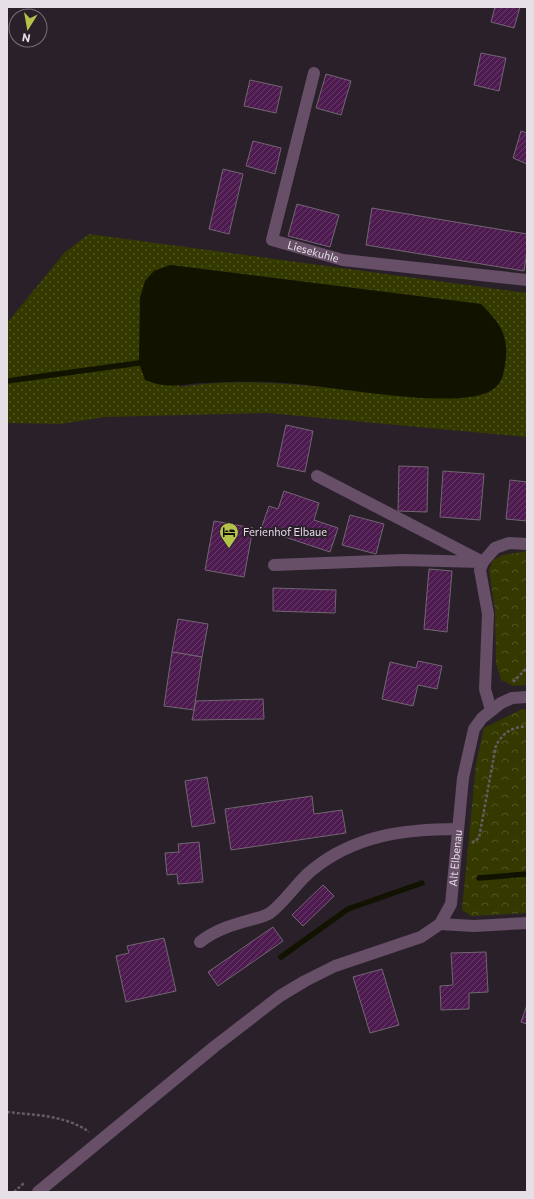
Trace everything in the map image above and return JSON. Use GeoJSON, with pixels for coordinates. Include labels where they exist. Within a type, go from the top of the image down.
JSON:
{"type":"FeatureCollection","features":[{"type":"Feature","properties":{"kind":"street","name":"Liesekuhle"},"geometry":{"type":"LineString","coordinates":[[314,73],[272,240],[343,260],[527,280]]}},
{"type":"Feature","properties":{"kind":"street"},"geometry":{"type":"LineString","coordinates":[[317,476],[483,562]]}},
{"type":"Feature","properties":{"kind":"street"},"geometry":{"type":"LineString","coordinates":[[491,710],[485,689],[488,614],[480,570],[483,562],[495,548],[510,543],[527,544]]}},
{"type":"Feature","properties":{"kind":"street"},"geometry":{"type":"LineString","coordinates":[[274,565],[403,560],[483,562]]}},
{"type":"Feature","properties":{"kind":"street","name":"Alt Elbenau"},"geometry":{"type":"LineString","coordinates":[[440,924],[451,904],[463,778],[474,729],[482,718],[500,703],[512,698],[527,697]]}},
{"type":"Feature","properties":{"kind":"street"},"geometry":{"type":"LineString","coordinates":[[200,942],[215,932],[270,912],[311,871],[330,856],[350,847],[378,836],[403,831],[458,829]]}},
{"type":"Feature","properties":{"kind":"street"},"geometry":{"type":"LineString","coordinates":[[38,1192],[230,1034],[280,996],[305,981],[334,966],[421,937],[440,924],[474,926],[527,923]]}},
{"type":"Feature","properties":{"kind":"path"},"geometry":{"type":"LineString","coordinates":[[455,856],[479,838],[496,745],[503,734],[517,727],[527,726]]}},
{"type":"Feature","properties":{"kind":"path"},"geometry":{"type":"LineString","coordinates":[[7,1112],[62,1119],[76,1124],[88,1131],[97,1142]]}},
{"type":"Feature","properties":{"kind":"green space"},"geometry":{"type":"Polygon","coordinates":[[[89,234],[527,293],[527,437],[268,413],[105,417],[60,424],[7,423],[7,323],[65,252],[89,234]],[[170,265],[179,387],[200,384],[244,382],[287,384],[422,398],[456,397],[491,391],[481,304],[170,265]]]}},
{"type":"Feature","properties":{"kind":"green space"},"geometry":{"type":"Polygon","coordinates":[[[527,551],[527,685],[514,686],[501,680],[496,663],[495,610],[489,570],[493,560],[503,555],[527,551]]]}},
{"type":"Feature","properties":{"kind":"green space"},"geometry":{"type":"Polygon","coordinates":[[[522,709],[527,709],[527,913],[471,916],[462,910],[476,764],[484,728],[522,709]]]}},
{"type":"Feature","properties":{"kind":"shaded area"},"geometry":{"type":"Polygon","coordinates":[[[170,265],[481,304],[498,324],[505,338],[506,355],[503,376],[498,385],[492,390],[475,396],[452,398],[392,396],[275,382],[222,382],[173,386],[153,383],[145,380],[139,363],[140,298],[145,281],[154,271],[170,265]]]}},
{"type":"Feature","properties":{"kind":"building"},"geometry":{"type":"Polygon","coordinates":[[[495,7],[520,7],[514,28],[491,22],[495,7]]]}},
{"type":"Feature","properties":{"kind":"building"},"geometry":{"type":"Polygon","coordinates":[[[481,53],[506,58],[499,91],[474,85],[481,53]]]}},
{"type":"Feature","properties":{"kind":"building"},"geometry":{"type":"Polygon","coordinates":[[[326,74],[351,81],[341,115],[316,108],[326,74]]]}},
{"type":"Feature","properties":{"kind":"building"},"geometry":{"type":"Polygon","coordinates":[[[250,80],[282,87],[276,113],[244,106],[250,80]]]}},
{"type":"Feature","properties":{"kind":"building"},"geometry":{"type":"Polygon","coordinates":[[[521,131],[527,133],[527,164],[513,158],[521,131]]]}},
{"type":"Feature","properties":{"kind":"building"},"geometry":{"type":"Polygon","coordinates":[[[253,141],[281,148],[275,174],[246,166],[253,141]]]}},
{"type":"Feature","properties":{"kind":"building"},"geometry":{"type":"Polygon","coordinates":[[[223,169],[243,174],[229,234],[209,229],[223,169]]]}},
{"type":"Feature","properties":{"kind":"building"},"geometry":{"type":"Polygon","coordinates":[[[297,204],[339,215],[330,247],[288,236],[297,204]]]}},
{"type":"Feature","properties":{"kind":"building"},"geometry":{"type":"Polygon","coordinates":[[[372,208],[527,234],[527,251],[524,271],[366,245],[372,208]]]}},
{"type":"Feature","properties":{"kind":"building"},"geometry":{"type":"Polygon","coordinates":[[[286,425],[313,431],[305,472],[277,466],[286,425]]]}},
{"type":"Feature","properties":{"kind":"building"},"geometry":{"type":"Polygon","coordinates":[[[399,466],[428,467],[427,512],[398,511],[399,466]]]}},
{"type":"Feature","properties":{"kind":"building"},"geometry":{"type":"Polygon","coordinates":[[[443,471],[484,474],[480,520],[440,517],[443,471]]]}},
{"type":"Feature","properties":{"kind":"building"},"geometry":{"type":"Polygon","coordinates":[[[510,480],[527,482],[527,521],[506,519],[510,480]]]}},
{"type":"Feature","properties":{"kind":"building"},"geometry":{"type":"Polygon","coordinates":[[[284,491],[319,503],[314,520],[338,528],[330,552],[261,529],[269,506],[278,509],[284,491]]]}},
{"type":"Feature","properties":{"kind":"building"},"geometry":{"type":"Polygon","coordinates":[[[350,515],[384,524],[376,554],[342,545],[350,515]]]}},
{"type":"Feature","properties":{"kind":"building","name":"Ferienhof Elbaue"},"geometry":{"type":"Polygon","coordinates":[[[214,521],[253,528],[244,577],[205,570],[214,521]]]}},
{"type":"Feature","properties":{"kind":"building"},"geometry":{"type":"Polygon","coordinates":[[[429,569],[452,571],[447,632],[424,629],[429,569]]]}},
{"type":"Feature","properties":{"kind":"building"},"geometry":{"type":"Polygon","coordinates":[[[273,588],[336,590],[335,613],[273,611],[273,588]]]}},
{"type":"Feature","properties":{"kind":"building"},"geometry":{"type":"Polygon","coordinates":[[[178,619],[208,624],[202,657],[172,652],[178,619]]]}},
{"type":"Feature","properties":{"kind":"building"},"geometry":{"type":"Polygon","coordinates":[[[172,652],[202,657],[194,710],[164,706],[172,652]]]}},
{"type":"Feature","properties":{"kind":"building"},"geometry":{"type":"Polygon","coordinates":[[[418,661],[442,666],[437,689],[418,685],[413,706],[382,699],[390,662],[416,668],[418,661]]]}},
{"type":"Feature","properties":{"kind":"building"},"geometry":{"type":"Polygon","coordinates":[[[263,699],[264,719],[192,720],[196,701],[263,699]]]}},
{"type":"Feature","properties":{"kind":"building"},"geometry":{"type":"Polygon","coordinates":[[[207,777],[215,823],[192,827],[185,781],[207,777]]]}},
{"type":"Feature","properties":{"kind":"building"},"geometry":{"type":"Polygon","coordinates":[[[312,796],[314,814],[342,810],[346,833],[231,850],[225,809],[312,796]]]}},
{"type":"Feature","properties":{"kind":"building"},"geometry":{"type":"Polygon","coordinates":[[[199,842],[203,882],[178,884],[177,874],[167,875],[165,853],[179,852],[178,844],[199,842]]]}},
{"type":"Feature","properties":{"kind":"building"},"geometry":{"type":"Polygon","coordinates":[[[323,885],[334,896],[303,926],[292,915],[323,885]]]}},
{"type":"Feature","properties":{"kind":"building"},"geometry":{"type":"Polygon","coordinates":[[[273,927],[283,941],[218,986],[208,972],[273,927]]]}},
{"type":"Feature","properties":{"kind":"building"},"geometry":{"type":"Polygon","coordinates":[[[164,938],[176,991],[126,1002],[116,956],[129,953],[127,946],[164,938]]]}},
{"type":"Feature","properties":{"kind":"building"},"geometry":{"type":"Polygon","coordinates":[[[486,952],[488,992],[469,993],[469,1009],[441,1010],[440,986],[453,985],[451,953],[486,952]]]}},
{"type":"Feature","properties":{"kind":"building"},"geometry":{"type":"Polygon","coordinates":[[[382,969],[399,1025],[370,1033],[353,977],[382,969]]]}},
{"type":"Feature","properties":{"kind":"building"},"geometry":{"type":"Polygon","coordinates":[[[527,1005],[527,1024],[521,1022],[527,1005]]]}},
{"type":"Feature","properties":{"kind":"waterway"},"geometry":{"type":"LineString","coordinates":[[7,381],[139,363]]}},
{"type":"Feature","properties":{"kind":"waterway"},"geometry":{"type":"LineString","coordinates":[[479,878],[527,874]]}},
{"type":"Feature","properties":{"kind":"waterway"},"geometry":{"type":"LineString","coordinates":[[281,957],[348,909],[422,883]]}},
{"type":"Feature","properties":{"kind":"place","name":"Ferienhof Elbaue"},"geometry":{"type":"Point","coordinates":[229,549]}}]}
